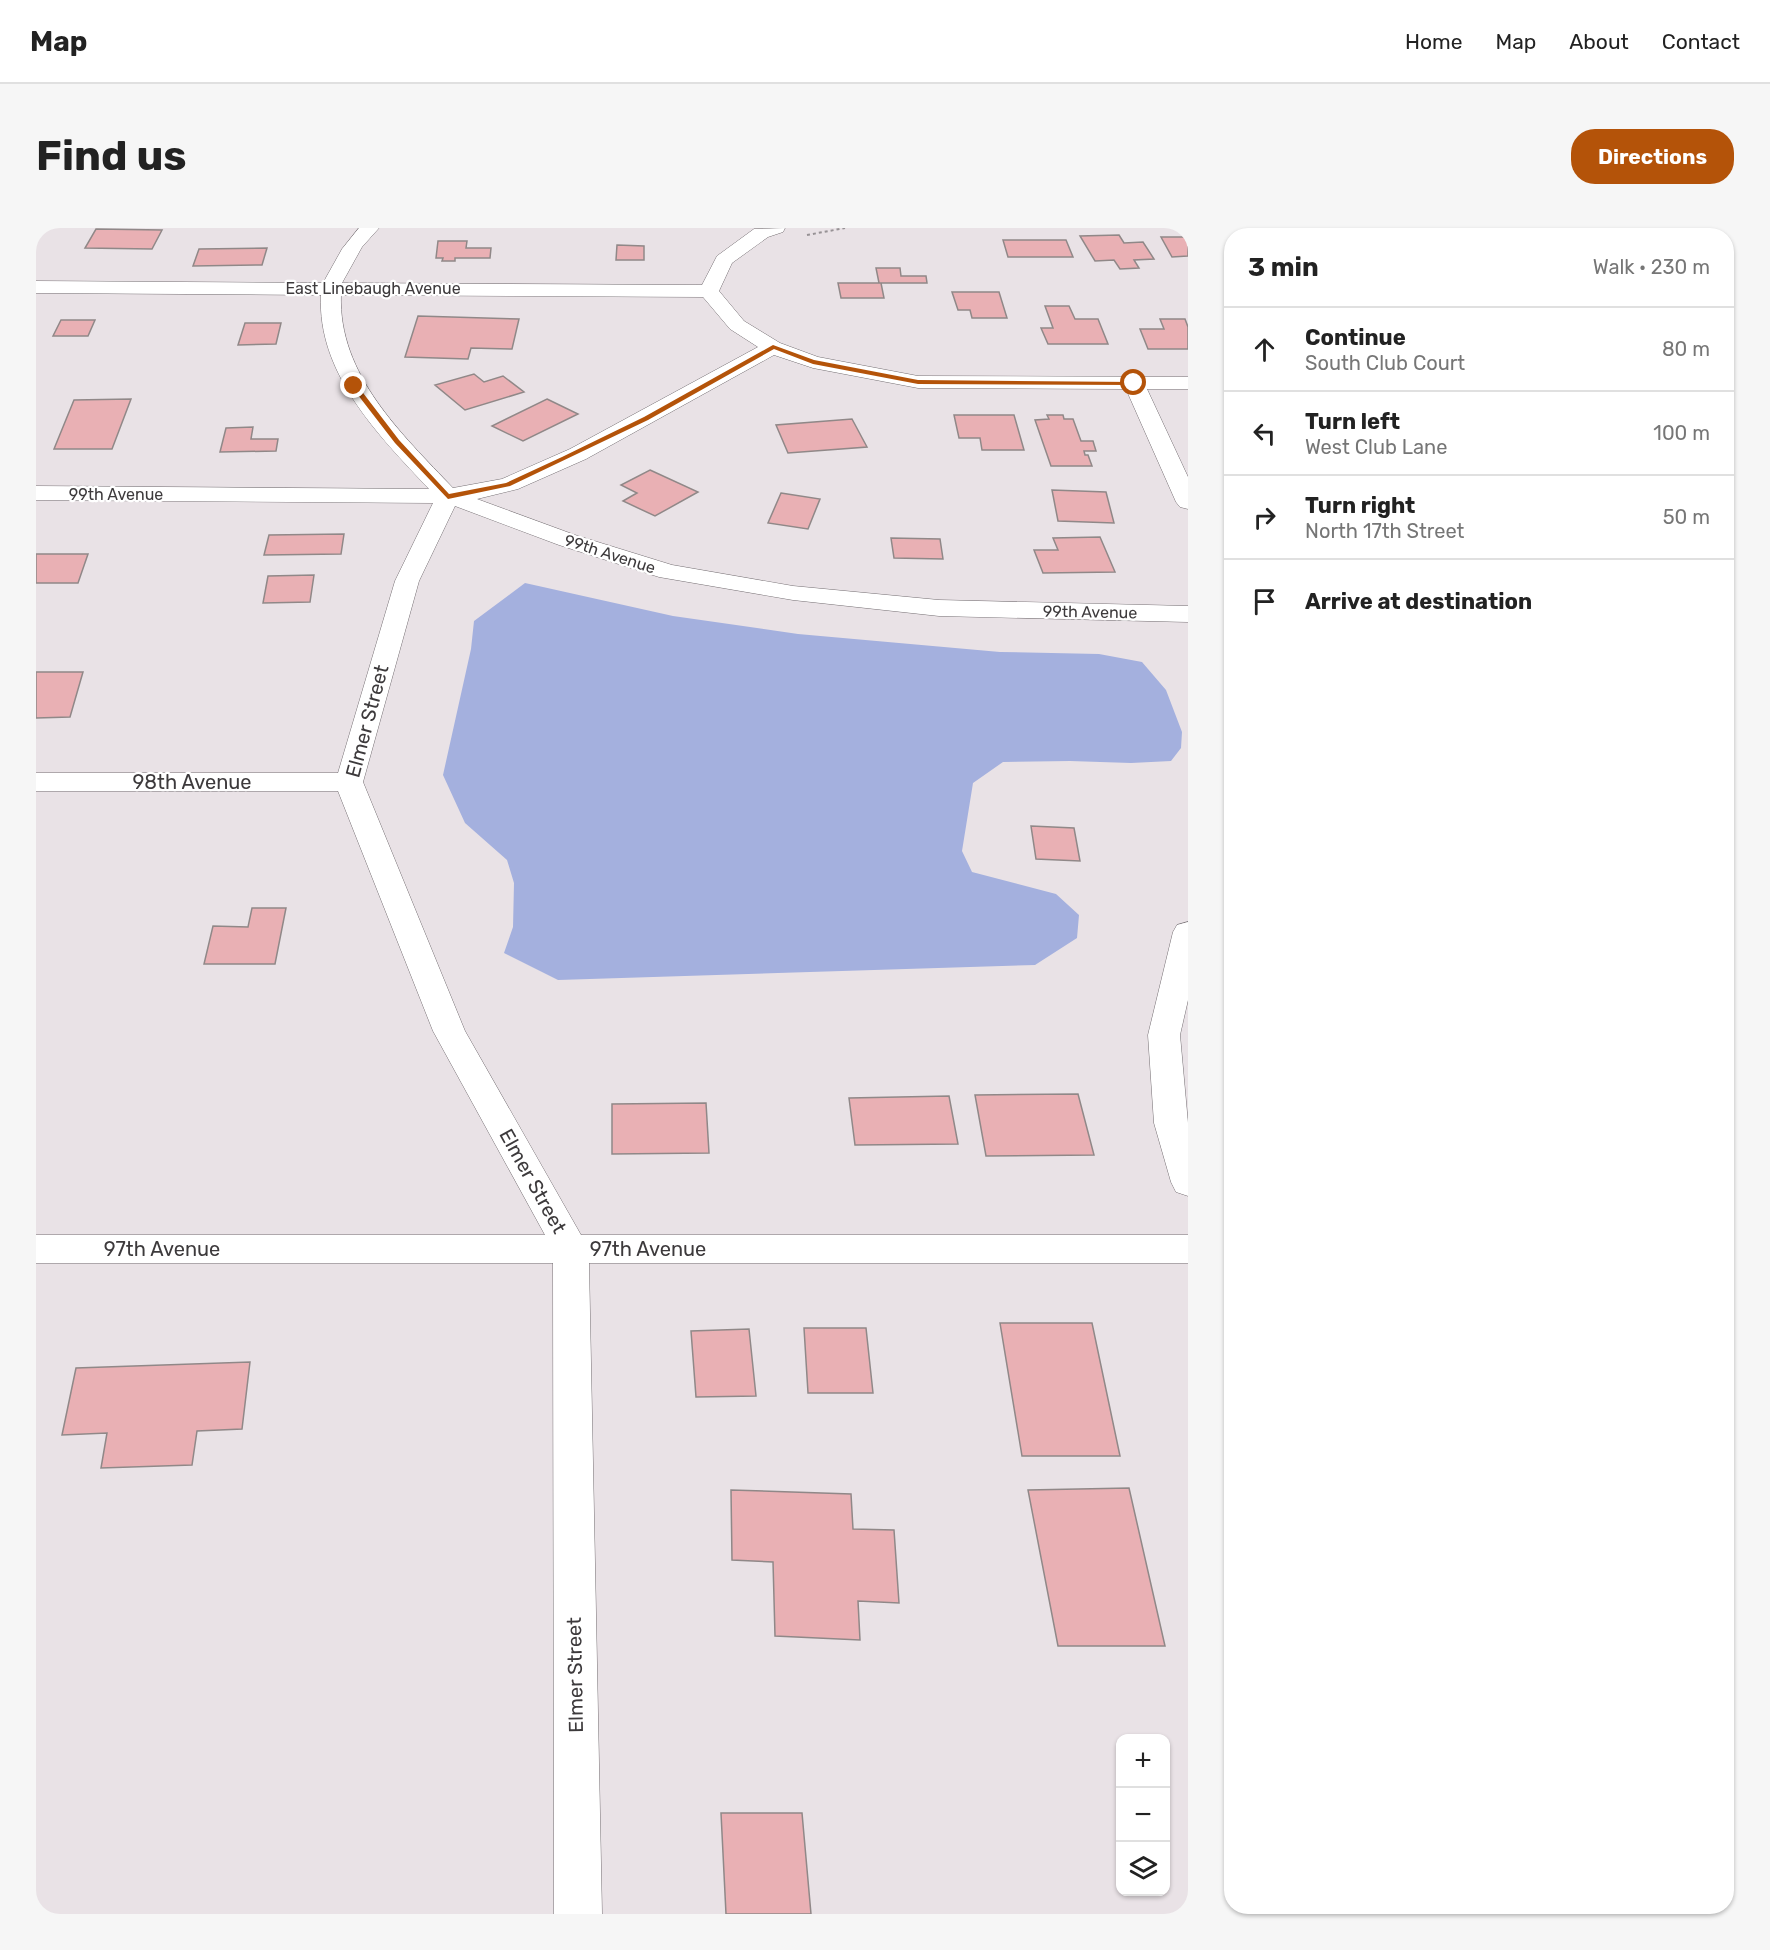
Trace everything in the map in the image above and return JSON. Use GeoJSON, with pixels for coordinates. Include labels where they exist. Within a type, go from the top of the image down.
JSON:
{"type":"FeatureCollection","features":[{"type":"Feature","properties":{"kind":"street"},"geometry":{"type":"LineString","coordinates":[[370,228],[356,240],[331,288],[331,330],[354,386],[397,441],[448,496],[508,485],[646,418],[773,347]]}},
{"type":"Feature","properties":{"kind":"street"},"geometry":{"type":"LineString","coordinates":[[762,230],[724,260],[710,291],[737,325],[773,347],[813,362],[918,382],[1188,383]]}},
{"type":"Feature","properties":{"kind":"street","name":"East Linebaugh Avenue"},"geometry":{"type":"LineString","coordinates":[[36,288],[710,291]]}},
{"type":"Feature","properties":{"kind":"street"},"geometry":{"type":"LineString","coordinates":[[1134,383],[1188,502]]}},
{"type":"Feature","properties":{"kind":"street","name":"99th Avenue"},"geometry":{"type":"LineString","coordinates":[[36,493],[448,496],[567,540],[668,572],[793,593],[939,608],[1188,614]]}},
{"type":"Feature","properties":{"kind":"street","name":"Elmer Street"},"geometry":{"type":"LineString","coordinates":[[448,496],[407,581],[348,782],[449,1031],[571,1249],[578,1914]]}},
{"type":"Feature","properties":{"kind":"street","name":"98th Avenue"},"geometry":{"type":"LineString","coordinates":[[36,782],[348,782]]}},
{"type":"Feature","properties":{"kind":"street"},"geometry":{"type":"LineString","coordinates":[[1188,932],[1164,1035],[1171,1123],[1188,1182]]}},
{"type":"Feature","properties":{"kind":"street","name":"97th Avenue"},"geometry":{"type":"LineString","coordinates":[[36,1249],[1188,1249]]}},
{"type":"Feature","properties":{"kind":"water"},"geometry":{"type":"Polygon","coordinates":[[[525,583],[673,616],[798,634],[1000,652],[1099,654],[1142,662],[1166,690],[1182,732],[1181,748],[1171,761],[1003,762],[973,783],[962,851],[972,872],[1056,894],[1079,915],[1077,938],[1035,965],[558,980],[504,953],[513,927],[514,883],[507,860],[465,823],[443,775],[471,649],[474,621],[525,583]]]}},
{"type":"Feature","properties":{"kind":"building"},"geometry":{"type":"Polygon","coordinates":[[[96,229],[162,230],[152,249],[85,248],[96,229]]]}},
{"type":"Feature","properties":{"kind":"building"},"geometry":{"type":"Polygon","coordinates":[[[1119,235],[1124,243],[1143,242],[1154,259],[1134,260],[1139,268],[1120,269],[1114,260],[1095,261],[1080,236],[1119,235]]]}},
{"type":"Feature","properties":{"kind":"building"},"geometry":{"type":"Polygon","coordinates":[[[1161,237],[1188,237],[1188,256],[1172,257],[1161,237]]]}},
{"type":"Feature","properties":{"kind":"building"},"geometry":{"type":"Polygon","coordinates":[[[1003,240],[1066,240],[1073,257],[1008,257],[1003,240]]]}},
{"type":"Feature","properties":{"kind":"building"},"geometry":{"type":"Polygon","coordinates":[[[438,241],[467,241],[466,248],[491,248],[490,258],[455,258],[455,261],[442,261],[443,258],[436,258],[438,241]]]}},
{"type":"Feature","properties":{"kind":"building"},"geometry":{"type":"Polygon","coordinates":[[[617,245],[644,246],[644,260],[616,260],[617,245]]]}},
{"type":"Feature","properties":{"kind":"building"},"geometry":{"type":"Polygon","coordinates":[[[267,248],[262,265],[193,266],[199,249],[267,248]]]}},
{"type":"Feature","properties":{"kind":"building"},"geometry":{"type":"Polygon","coordinates":[[[876,268],[900,268],[901,276],[926,276],[927,283],[879,283],[876,268]]]}},
{"type":"Feature","properties":{"kind":"building"},"geometry":{"type":"Polygon","coordinates":[[[838,283],[881,283],[884,298],[841,298],[838,283]]]}},
{"type":"Feature","properties":{"kind":"building"},"geometry":{"type":"Polygon","coordinates":[[[952,292],[999,292],[1007,318],[972,318],[970,310],[958,310],[952,292]]]}},
{"type":"Feature","properties":{"kind":"building"},"geometry":{"type":"Polygon","coordinates":[[[1045,306],[1069,306],[1075,319],[1098,319],[1108,344],[1048,344],[1041,328],[1053,328],[1045,306]]]}},
{"type":"Feature","properties":{"kind":"building"},"geometry":{"type":"Polygon","coordinates":[[[418,316],[519,319],[512,349],[471,348],[468,359],[405,357],[418,316]]]}},
{"type":"Feature","properties":{"kind":"building"},"geometry":{"type":"Polygon","coordinates":[[[1160,319],[1185,319],[1188,327],[1188,349],[1148,349],[1140,329],[1164,329],[1160,319]]]}},
{"type":"Feature","properties":{"kind":"building"},"geometry":{"type":"Polygon","coordinates":[[[61,320],[95,320],[88,336],[53,336],[61,320]]]}},
{"type":"Feature","properties":{"kind":"building"},"geometry":{"type":"Polygon","coordinates":[[[245,323],[281,323],[276,344],[238,345],[245,323]]]}},
{"type":"Feature","properties":{"kind":"building"},"geometry":{"type":"Polygon","coordinates":[[[474,374],[484,382],[503,376],[524,392],[465,410],[435,385],[474,374]]]}},
{"type":"Feature","properties":{"kind":"building"},"geometry":{"type":"Polygon","coordinates":[[[131,399],[112,449],[54,449],[74,400],[131,399]]]}},
{"type":"Feature","properties":{"kind":"building"},"geometry":{"type":"Polygon","coordinates":[[[547,399],[578,414],[523,441],[492,426],[547,399]]]}},
{"type":"Feature","properties":{"kind":"building"},"geometry":{"type":"Polygon","coordinates":[[[954,415],[1014,415],[1024,450],[982,450],[980,438],[959,438],[954,415]]]}},
{"type":"Feature","properties":{"kind":"building"},"geometry":{"type":"Polygon","coordinates":[[[1047,415],[1063,415],[1064,419],[1073,419],[1081,441],[1093,441],[1096,451],[1084,451],[1092,466],[1051,466],[1035,420],[1049,419],[1047,415]]]}},
{"type":"Feature","properties":{"kind":"building"},"geometry":{"type":"Polygon","coordinates":[[[852,419],[867,447],[788,453],[776,425],[852,419]]]}},
{"type":"Feature","properties":{"kind":"building"},"geometry":{"type":"Polygon","coordinates":[[[253,427],[251,439],[278,439],[276,451],[220,452],[226,428],[253,427]]]}},
{"type":"Feature","properties":{"kind":"building"},"geometry":{"type":"Polygon","coordinates":[[[650,470],[698,492],[655,516],[623,501],[637,493],[621,485],[650,470]]]}},
{"type":"Feature","properties":{"kind":"building"},"geometry":{"type":"Polygon","coordinates":[[[1052,490],[1106,492],[1114,523],[1058,521],[1052,490]]]}},
{"type":"Feature","properties":{"kind":"building"},"geometry":{"type":"Polygon","coordinates":[[[781,493],[820,499],[808,529],[768,523],[781,493]]]}},
{"type":"Feature","properties":{"kind":"building"},"geometry":{"type":"Polygon","coordinates":[[[344,534],[341,554],[264,555],[269,535],[344,534]]]}},
{"type":"Feature","properties":{"kind":"building"},"geometry":{"type":"Polygon","coordinates":[[[1100,537],[1115,572],[1043,573],[1034,550],[1058,550],[1053,538],[1100,537]]]}},
{"type":"Feature","properties":{"kind":"building"},"geometry":{"type":"Polygon","coordinates":[[[891,538],[940,539],[943,559],[894,558],[891,538]]]}},
{"type":"Feature","properties":{"kind":"building"},"geometry":{"type":"Polygon","coordinates":[[[36,554],[88,554],[78,583],[36,583],[36,554]]]}},
{"type":"Feature","properties":{"kind":"building"},"geometry":{"type":"Polygon","coordinates":[[[314,575],[310,602],[263,603],[268,576],[314,575]]]}},
{"type":"Feature","properties":{"kind":"building"},"geometry":{"type":"Polygon","coordinates":[[[36,672],[83,672],[70,717],[36,718],[36,672]]]}},
{"type":"Feature","properties":{"kind":"building"},"geometry":{"type":"Polygon","coordinates":[[[1031,826],[1074,828],[1080,861],[1036,859],[1031,826]]]}},
{"type":"Feature","properties":{"kind":"building"},"geometry":{"type":"Polygon","coordinates":[[[252,908],[286,908],[275,964],[204,964],[213,926],[248,927],[252,908]]]}},
{"type":"Feature","properties":{"kind":"building"},"geometry":{"type":"Polygon","coordinates":[[[1078,1094],[1094,1155],[986,1156],[975,1095],[1078,1094]]]}},
{"type":"Feature","properties":{"kind":"building"},"geometry":{"type":"Polygon","coordinates":[[[949,1096],[958,1144],[855,1145],[849,1098],[949,1096]]]}},
{"type":"Feature","properties":{"kind":"building"},"geometry":{"type":"Polygon","coordinates":[[[706,1103],[709,1153],[612,1154],[612,1104],[706,1103]]]}},
{"type":"Feature","properties":{"kind":"building"},"geometry":{"type":"Polygon","coordinates":[[[1000,1323],[1092,1323],[1120,1456],[1022,1456],[1000,1323]]]}},
{"type":"Feature","properties":{"kind":"building"},"geometry":{"type":"Polygon","coordinates":[[[804,1328],[866,1328],[873,1393],[808,1393],[804,1328]]]}},
{"type":"Feature","properties":{"kind":"building"},"geometry":{"type":"Polygon","coordinates":[[[749,1329],[756,1396],[696,1397],[691,1331],[749,1329]]]}},
{"type":"Feature","properties":{"kind":"building"},"geometry":{"type":"Polygon","coordinates":[[[250,1362],[242,1429],[197,1431],[192,1465],[101,1468],[107,1433],[62,1435],[76,1368],[250,1362]]]}},
{"type":"Feature","properties":{"kind":"building"},"geometry":{"type":"Polygon","coordinates":[[[1129,1488],[1165,1646],[1058,1646],[1028,1490],[1129,1488]]]}},
{"type":"Feature","properties":{"kind":"building"},"geometry":{"type":"Polygon","coordinates":[[[731,1490],[851,1494],[853,1529],[894,1530],[899,1603],[858,1601],[860,1640],[775,1636],[773,1562],[732,1560],[731,1490]]]}},
{"type":"Feature","properties":{"kind":"building"},"geometry":{"type":"Polygon","coordinates":[[[721,1813],[802,1813],[811,1914],[726,1914],[721,1813]]]}},
{"type":"Feature","properties":{"kind":"route"},"geometry":{"type":"LineString","coordinates":[[354,386],[397,441],[448,496],[508,485],[646,418],[773,347],[813,362],[918,382],[1134,383]]}}]}
